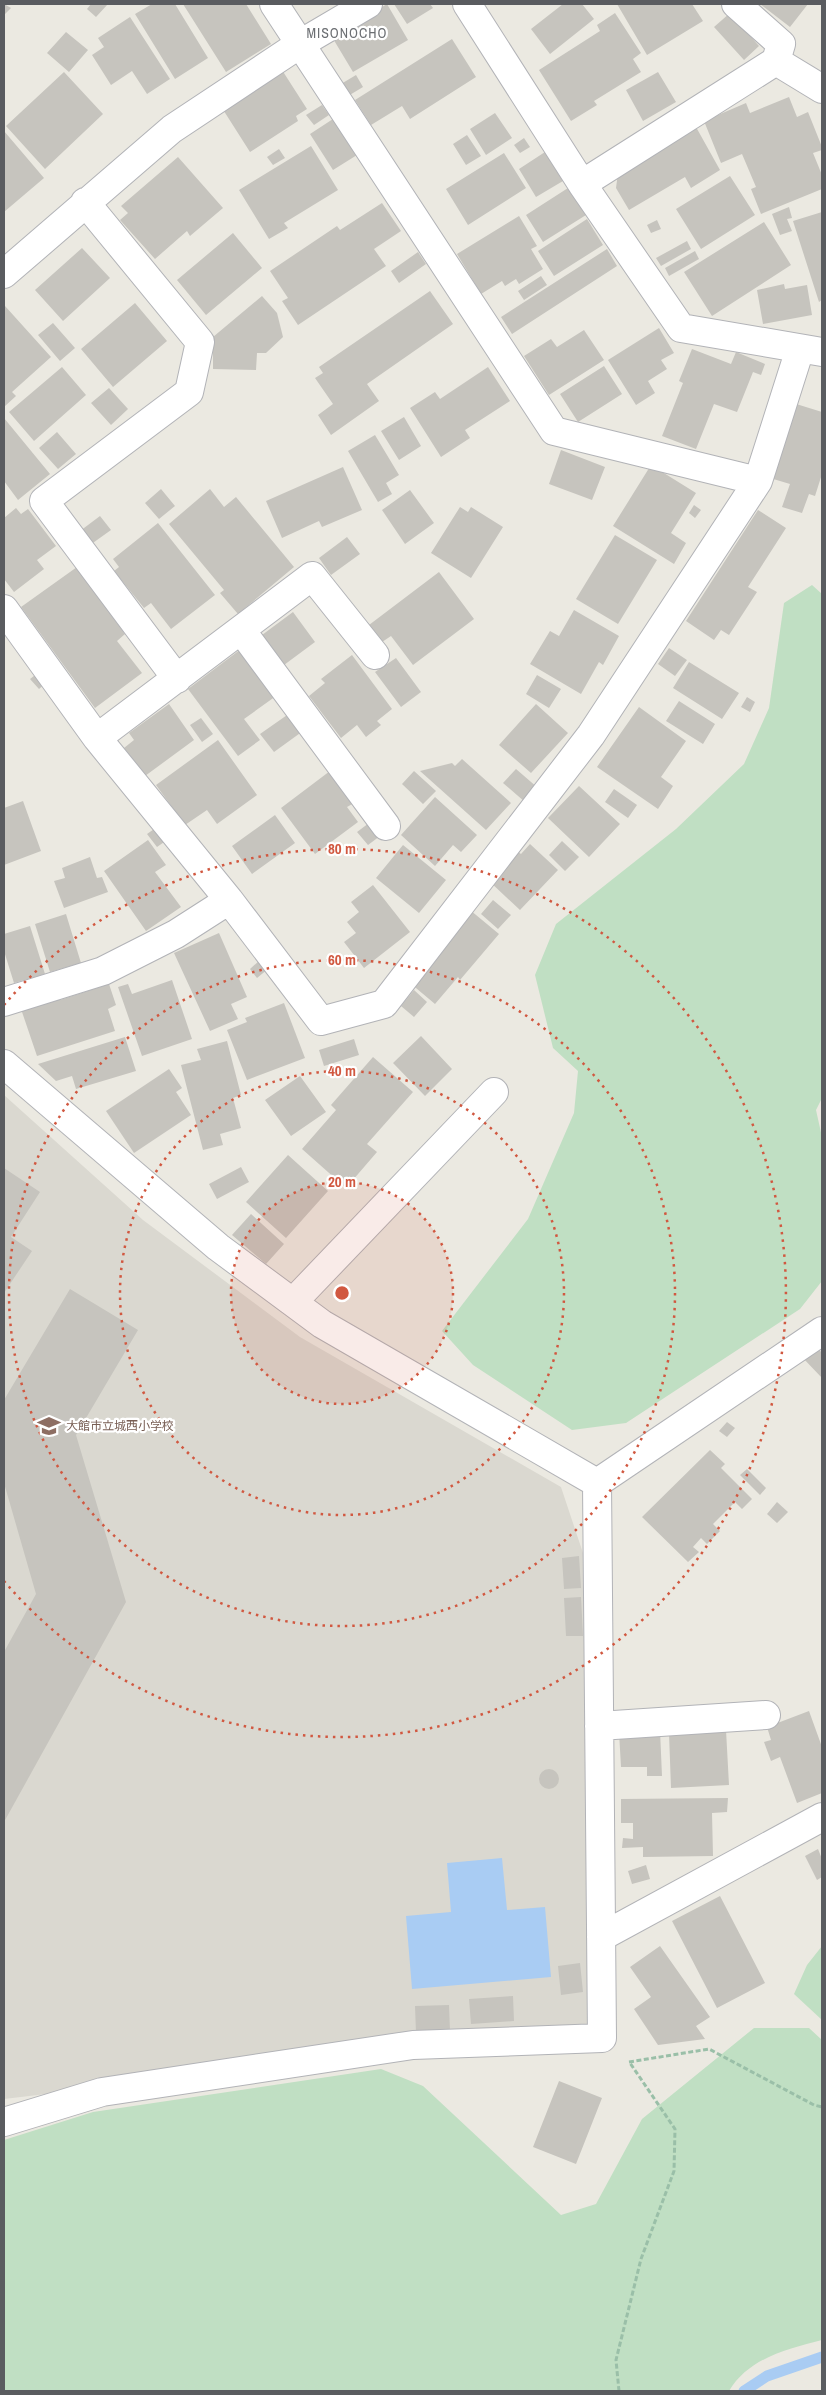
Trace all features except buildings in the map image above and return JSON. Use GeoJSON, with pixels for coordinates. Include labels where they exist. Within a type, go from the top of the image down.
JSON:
{"type":"FeatureCollection","features":[{"type":"Feature","properties":{"kind":"street"},"geometry":{"type":"LineString","coordinates":[[274,4],[554,431],[758,481]]}},
{"type":"Feature","properties":{"kind":"street"},"geometry":{"type":"LineString","coordinates":[[4,274],[172,129],[300,44],[368,4]]}},
{"type":"Feature","properties":{"kind":"street"},"geometry":{"type":"LineString","coordinates":[[4,609],[97,738],[229,900],[321,1021],[384,1004],[591,735],[758,481],[811,351],[681,328],[582,184],[468,4]]}},
{"type":"Feature","properties":{"kind":"street"},"geometry":{"type":"LineString","coordinates":[[582,184],[776,61],[781,44],[736,4]]}},
{"type":"Feature","properties":{"kind":"street"},"geometry":{"type":"LineString","coordinates":[[776,61],[822,89]]}},
{"type":"Feature","properties":{"kind":"street"},"geometry":{"type":"LineString","coordinates":[[86,202],[200,342],[189,392],[44,501],[177,680]]}},
{"type":"Feature","properties":{"kind":"street"},"geometry":{"type":"LineString","coordinates":[[97,738],[177,680],[312,576],[375,655]]}},
{"type":"Feature","properties":{"kind":"street"},"geometry":{"type":"LineString","coordinates":[[241,630],[386,826]]}},
{"type":"Feature","properties":{"kind":"street"},"geometry":{"type":"LineString","coordinates":[[4,1002],[103,971],[176,934],[229,900]]}},
{"type":"Feature","properties":{"kind":"street"},"geometry":{"type":"LineString","coordinates":[[4,1064],[218,1248],[322,1324],[597,1483]]}},
{"type":"Feature","properties":{"kind":"street"},"geometry":{"type":"LineString","coordinates":[[293,1302],[494,1092]]}},
{"type":"Feature","properties":{"kind":"street"},"geometry":{"type":"LineString","coordinates":[[597,1483],[822,1331]]}},
{"type":"Feature","properties":{"kind":"street"},"geometry":{"type":"LineString","coordinates":[[4,2122],[102,2092],[413,2045],[602,2038],[597,1483]]}},
{"type":"Feature","properties":{"kind":"street"},"geometry":{"type":"LineString","coordinates":[[599,1726],[766,1715]]}},
{"type":"Feature","properties":{"kind":"street"},"geometry":{"type":"LineString","coordinates":[[601,1937],[822,1817]]}},
{"type":"Feature","properties":{"kind":"path"},"geometry":{"type":"LineString","coordinates":[[602,2038],[630,2063],[675,2129],[674,2171],[641,2259],[616,2360],[619,2391]]}},
{"type":"Feature","properties":{"kind":"path"},"geometry":{"type":"LineString","coordinates":[[630,2063],[709,2048],[814,2105],[822,2107]]}},
{"type":"Feature","properties":{"kind":"shaded area"},"geometry":{"type":"Polygon","coordinates":[[[4,1095],[143,1220],[300,1337],[561,1487],[587,1565],[594,2018],[585,2030],[4,2099],[4,1095]]]}},
{"type":"Feature","properties":{"kind":"green space"},"geometry":{"type":"Polygon","coordinates":[[[812,585],[822,594],[822,1098],[816,1110],[822,1137],[822,1281],[800,1309],[626,1423],[572,1430],[473,1365],[442,1331],[528,1219],[574,1113],[578,1071],[553,1048],[535,975],[556,924],[676,829],[744,764],[769,708],[784,603],[812,585]]]}},
{"type":"Feature","properties":{"kind":"green space"},"geometry":{"type":"Polygon","coordinates":[[[822,1946],[822,2020],[794,1994],[807,1965],[822,1946]]]}},
{"type":"Feature","properties":{"kind":"green space"},"geometry":{"type":"Polygon","coordinates":[[[754,2028],[809,2028],[822,2040],[822,2340],[770,2356],[747,2370],[729,2391],[4,2391],[4,2140],[93,2112],[381,2069],[423,2086],[561,2215],[596,2204],[642,2119],[754,2028]]]}},
{"type":"Feature","properties":{"kind":"water"},"geometry":{"type":"Polygon","coordinates":[[[502,1858],[507,1910],[545,1907],[551,1977],[412,1989],[406,1916],[451,1912],[447,1863],[502,1858]]]}},
{"type":"Feature","properties":{"kind":"waterway"},"geometry":{"type":"LineString","coordinates":[[744,2391],[767,2376],[822,2357]]}},
{"type":"Feature","properties":{"kind":"place","name":"大館市立城西小学校"},"geometry":{"type":"Point","coordinates":[49,1426]}},
{"type":"Feature","properties":{"kind":"district","name":"MISONOCHO"},"geometry":{"type":"Point","coordinates":[347,33]}}]}
